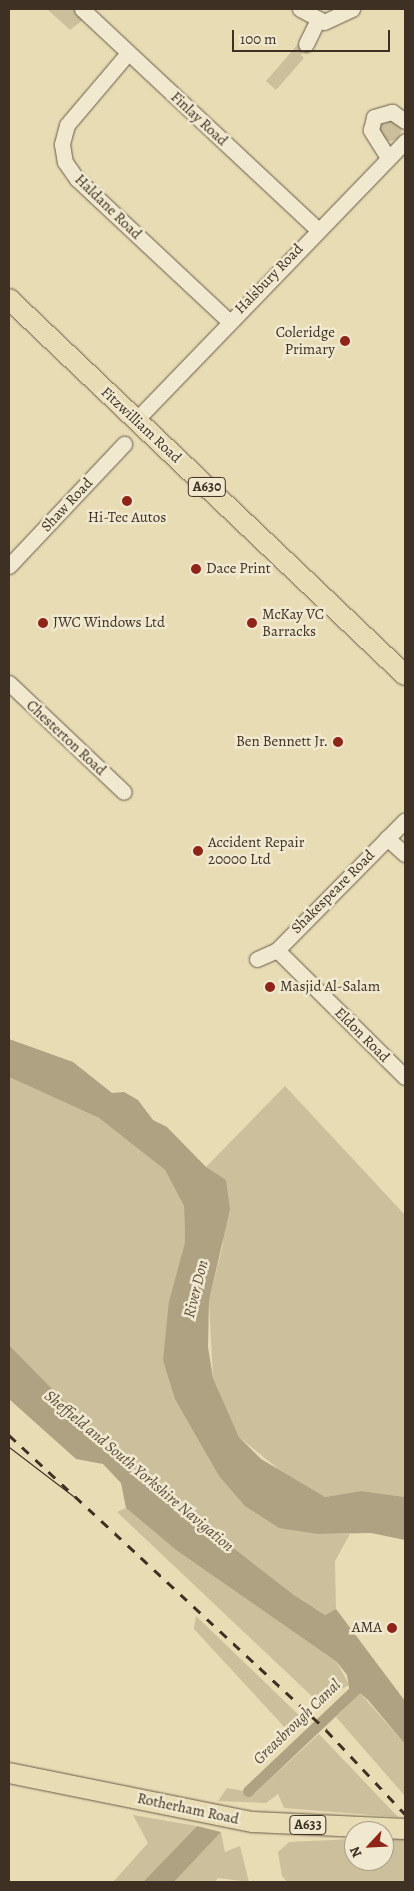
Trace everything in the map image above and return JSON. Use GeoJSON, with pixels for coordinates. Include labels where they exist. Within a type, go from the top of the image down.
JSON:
{"type":"FeatureCollection","features":[{"type":"Feature","properties":{"kind":"main road","name":"Fitzwilliam Road"},"geometry":{"type":"LineString","coordinates":[[9,299],[405,675]]}},
{"type":"Feature","properties":{"kind":"main road","name":"Rotherham Road"},"geometry":{"type":"LineString","coordinates":[[9,1773],[246,1821],[405,1829]]}},
{"type":"Feature","properties":{"kind":"street","name":"Finlay Road"},"geometry":{"type":"LineString","coordinates":[[82,9],[317,228]]}},
{"type":"Feature","properties":{"kind":"street"},"geometry":{"type":"LineString","coordinates":[[300,9],[317,21],[330,20],[352,9]]}},
{"type":"Feature","properties":{"kind":"street"},"geometry":{"type":"LineString","coordinates":[[306,44],[317,21]]}},
{"type":"Feature","properties":{"kind":"street","name":"Haldane Road"},"geometry":{"type":"LineString","coordinates":[[128,53],[67,125],[62,144],[65,162],[77,179],[229,321]]}},
{"type":"Feature","properties":{"kind":"street"},"geometry":{"type":"LineString","coordinates":[[387,156],[371,130],[374,116],[392,112],[405,121]]}},
{"type":"Feature","properties":{"kind":"street","name":"Halsbury Road"},"geometry":{"type":"LineString","coordinates":[[136,420],[317,228],[387,156],[405,141]]}},
{"type":"Feature","properties":{"kind":"street","name":"Shaw Road"},"geometry":{"type":"LineString","coordinates":[[9,566],[124,444]]}},
{"type":"Feature","properties":{"kind":"street","name":"Chesterton Road"},"geometry":{"type":"LineString","coordinates":[[9,683],[124,792]]}},
{"type":"Feature","properties":{"kind":"street","name":"Shakespeare Road"},"geometry":{"type":"LineString","coordinates":[[257,960],[277,950],[405,820]]}},
{"type":"Feature","properties":{"kind":"street"},"geometry":{"type":"LineString","coordinates":[[387,838],[405,854]]}},
{"type":"Feature","properties":{"kind":"street","name":"Eldon Road"},"geometry":{"type":"LineString","coordinates":[[277,950],[405,1078]]}},
{"type":"Feature","properties":{"kind":"shaded area"},"geometry":{"type":"Polygon","coordinates":[[[47,9],[73,9],[84,19],[70,30],[47,9]]]}},
{"type":"Feature","properties":{"kind":"shaded area"},"geometry":{"type":"Polygon","coordinates":[[[299,43],[305,49],[301,55],[304,58],[276,90],[266,81],[299,43]]]}},
{"type":"Feature","properties":{"kind":"shaded area"},"geometry":{"type":"Polygon","coordinates":[[[390,119],[398,122],[401,130],[398,138],[390,141],[382,138],[379,130],[382,122],[390,119]]]}},
{"type":"Feature","properties":{"kind":"shaded area"},"geometry":{"type":"Polygon","coordinates":[[[9,1077],[99,1118],[165,1170],[184,1206],[185,1242],[169,1301],[198,1437],[219,1476],[318,1534],[350,1534],[335,1561],[336,1609],[325,1615],[294,1595],[128,1466],[9,1345],[9,1077]]]}},
{"type":"Feature","properties":{"kind":"shaded area"},"geometry":{"type":"Polygon","coordinates":[[[285,1086],[405,1215],[405,1497],[361,1491],[325,1497],[298,1485],[239,1437],[213,1378],[209,1301],[223,1244],[206,1167],[285,1086]]]}},
{"type":"Feature","properties":{"kind":"shaded area"},"geometry":{"type":"Polygon","coordinates":[[[126,1508],[176,1550],[337,1662],[349,1685],[318,1702],[117,1512],[126,1508]]]}},
{"type":"Feature","properties":{"kind":"shaded area"},"geometry":{"type":"Polygon","coordinates":[[[196,1616],[303,1719],[288,1731],[194,1629],[196,1616]]]}},
{"type":"Feature","properties":{"kind":"shaded area"},"geometry":{"type":"Polygon","coordinates":[[[360,1693],[405,1744],[405,1796],[336,1717],[360,1693]]]}},
{"type":"Feature","properties":{"kind":"shaded area"},"geometry":{"type":"Polygon","coordinates":[[[319,1734],[398,1817],[284,1808],[278,1794],[266,1803],[218,1801],[227,1788],[255,1793],[319,1734]]]}},
{"type":"Feature","properties":{"kind":"shaded area"},"geometry":{"type":"Polygon","coordinates":[[[133,1815],[197,1826],[143,1882],[113,1882],[148,1843],[133,1815]]]}},
{"type":"Feature","properties":{"kind":"shaded area"},"geometry":{"type":"Polygon","coordinates":[[[221,1832],[225,1852],[240,1846],[249,1882],[218,1878],[215,1882],[174,1882],[221,1832]]]}},
{"type":"Feature","properties":{"kind":"shaded area"},"geometry":{"type":"Polygon","coordinates":[[[394,1837],[405,1838],[405,1882],[287,1882],[282,1876],[278,1852],[289,1842],[344,1839],[344,1871],[394,1871],[394,1837]]]}},
{"type":"Feature","properties":{"kind":"water","name":"River Don"},"geometry":{"type":"Polygon","coordinates":[[[9,1039],[73,1062],[112,1093],[124,1092],[138,1100],[153,1120],[167,1127],[206,1167],[226,1180],[230,1209],[209,1301],[208,1347],[213,1378],[239,1437],[261,1459],[325,1497],[361,1491],[405,1497],[405,1540],[371,1533],[318,1534],[279,1528],[245,1506],[219,1476],[175,1399],[163,1360],[169,1301],[185,1242],[184,1206],[165,1170],[99,1118],[9,1077],[9,1039]]]}},
{"type":"Feature","properties":{"kind":"water"},"geometry":{"type":"Polygon","coordinates":[[[9,1345],[128,1466],[294,1595],[325,1615],[336,1609],[405,1701],[405,1744],[368,1700],[360,1693],[350,1694],[347,1675],[337,1662],[176,1550],[126,1508],[121,1483],[103,1464],[76,1459],[9,1399],[9,1345]]]}},
{"type":"Feature","properties":{"kind":"water"},"geometry":{"type":"Polygon","coordinates":[[[197,1826],[221,1832],[174,1882],[143,1882],[197,1826]]]}},
{"type":"Feature","properties":{"kind":"waterway","name":"Greasbrough Canal"},"geometry":{"type":"LineString","coordinates":[[248,1791],[361,1684]]}},
{"type":"Feature","properties":{"kind":"tram line"},"geometry":{"type":"LineString","coordinates":[[9,1447],[77,1499]]}},
{"type":"Feature","properties":{"kind":"railway"},"geometry":{"type":"LineString","coordinates":[[9,1435],[326,1730],[405,1814]]}},
{"type":"Feature","properties":{"kind":"place","name":"Coleridge Primary"},"geometry":{"type":"Point","coordinates":[345,341]}},
{"type":"Feature","properties":{"kind":"place","name":"Hi-Tec Autos"},"geometry":{"type":"Point","coordinates":[127,501]}},
{"type":"Feature","properties":{"kind":"place","name":"Dace Print"},"geometry":{"type":"Point","coordinates":[196,569]}},
{"type":"Feature","properties":{"kind":"place","name":"JWC Windows Ltd"},"geometry":{"type":"Point","coordinates":[43,623]}},
{"type":"Feature","properties":{"kind":"place","name":"McKay VC Barracks"},"geometry":{"type":"Point","coordinates":[252,623]}},
{"type":"Feature","properties":{"kind":"place","name":"Ben Bennett Jr."},"geometry":{"type":"Point","coordinates":[338,742]}},
{"type":"Feature","properties":{"kind":"place","name":"Accident Repair 20000 Ltd"},"geometry":{"type":"Point","coordinates":[198,851]}},
{"type":"Feature","properties":{"kind":"place","name":"Masjid Al-Salam"},"geometry":{"type":"Point","coordinates":[270,987]}},
{"type":"Feature","properties":{"kind":"place","name":"AMA"},"geometry":{"type":"Point","coordinates":[392,1628]}},
{"type":"Feature","properties":{"kind":"water label","name":"Sheffield and South Yorkshire Navigation"},"geometry":{"type":"Point","coordinates":[139,1471]}}]}
